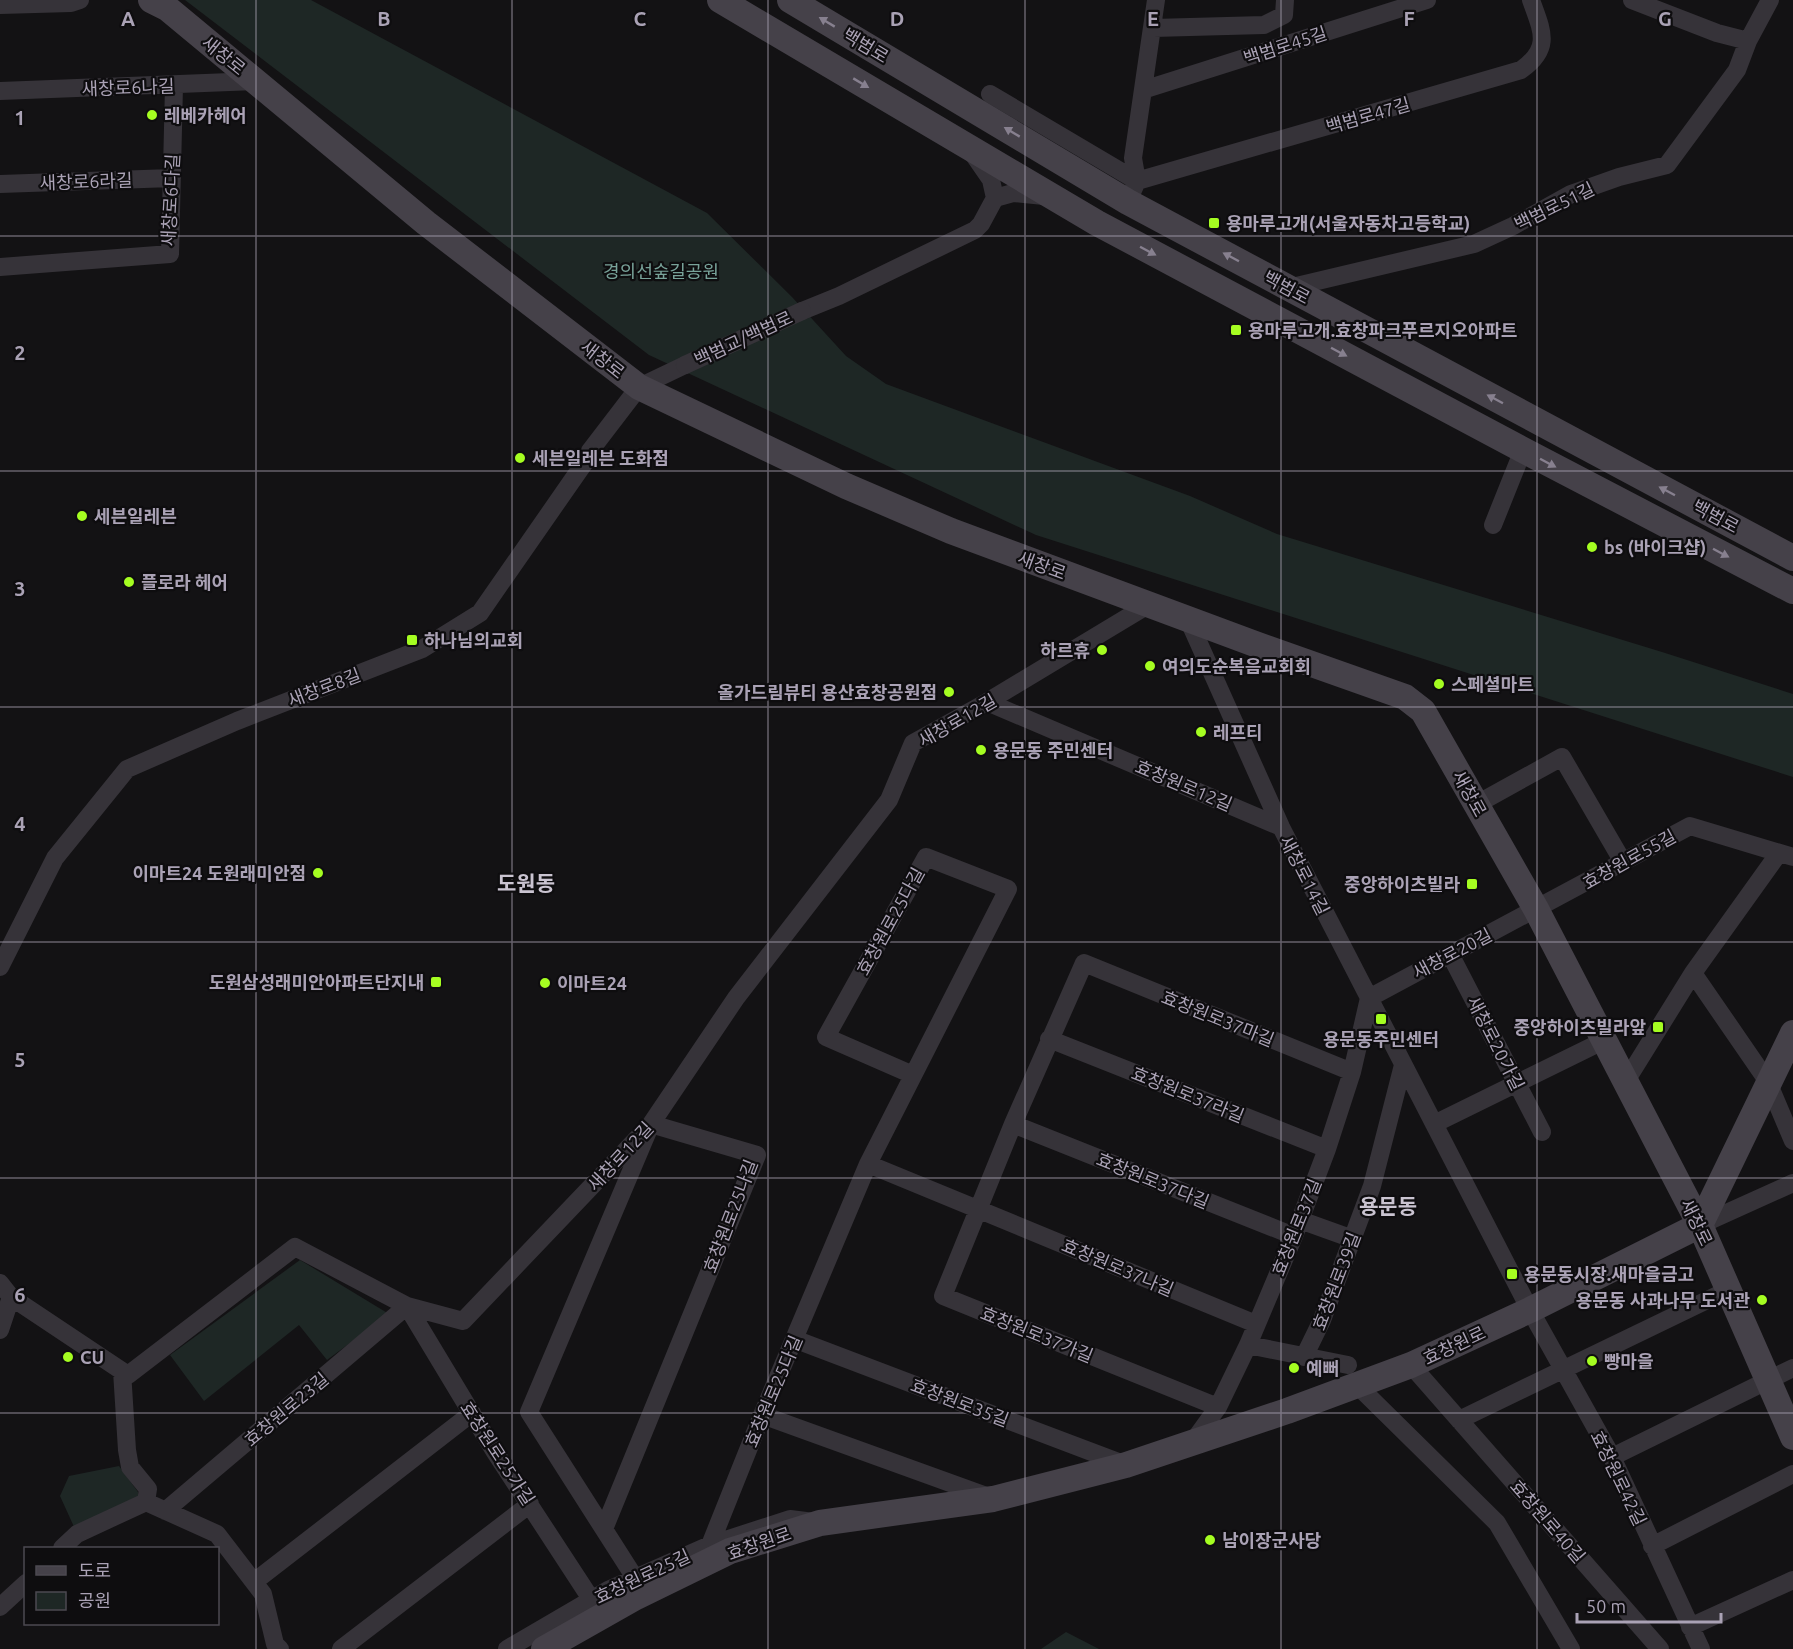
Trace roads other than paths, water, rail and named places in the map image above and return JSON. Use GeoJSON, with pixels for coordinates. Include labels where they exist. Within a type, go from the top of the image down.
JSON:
{"type":"FeatureCollection","features":[{"type":"Feature","properties":{"kind":"main road","name":"새창로"},"geometry":{"type":"LineString","coordinates":[[151,0],[167,8],[426,223],[639,387],[846,486],[951,531],[1148,605],[1405,697],[1423,711],[1536,909],[1700,1226],[1793,1437]]}},
{"type":"Feature","properties":{"kind":"main road","name":"백범로"},"geometry":{"type":"LineString","coordinates":[[720,0],[1097,223],[1793,591]]}},
{"type":"Feature","properties":{"kind":"main road","name":"백범로"},"geometry":{"type":"LineString","coordinates":[[790,0],[1132,192],[1288,288],[1793,558]]}},
{"type":"Feature","properties":{"kind":"main road"},"geometry":{"type":"LineString","coordinates":[[1097,223],[1113,221],[1121,214],[1132,192]]}},
{"type":"Feature","properties":{"kind":"main road"},"geometry":{"type":"LineString","coordinates":[[1700,1226],[1793,1033]]}},
{"type":"Feature","properties":{"kind":"main road","name":"효창원로"},"geometry":{"type":"LineString","coordinates":[[544,1649],[636,1597],[730,1551],[820,1523],[993,1499],[1126,1465],[1192,1443],[1353,1375],[1411,1365],[1530,1310],[1700,1226]]}},
{"type":"Feature","properties":{"kind":"street"},"geometry":{"type":"LineString","coordinates":[[0,5],[70,3],[80,0]]}},
{"type":"Feature","properties":{"kind":"street"},"geometry":{"type":"LineString","coordinates":[[1132,192],[1133,158],[1156,0]]}},
{"type":"Feature","properties":{"kind":"street","name":"백범로45길"},"geometry":{"type":"LineString","coordinates":[[1153,28],[1264,25],[1284,15],[1285,0]]}},
{"type":"Feature","properties":{"kind":"street","name":"백범로45길"},"geometry":{"type":"LineString","coordinates":[[1143,90],[1427,0]]}},
{"type":"Feature","properties":{"kind":"street","name":"백범로47길"},"geometry":{"type":"LineString","coordinates":[[1132,192],[1521,70],[1535,60],[1542,46],[1541,29],[1531,0]]}},
{"type":"Feature","properties":{"kind":"street"},"geometry":{"type":"LineString","coordinates":[[1632,0],[1717,33],[1748,41]]}},
{"type":"Feature","properties":{"kind":"street","name":"백범로51길"},"geometry":{"type":"LineString","coordinates":[[1288,288],[1474,244],[1513,226],[1571,194],[1619,177],[1667,165],[1737,70],[1748,41],[1770,0]]}},
{"type":"Feature","properties":{"kind":"street","name":"새창로6나길"},"geometry":{"type":"LineString","coordinates":[[0,91],[256,81]]}},
{"type":"Feature","properties":{"kind":"street","name":"새창로6다길"},"geometry":{"type":"LineString","coordinates":[[0,267],[170,254],[174,86]]}},
{"type":"Feature","properties":{"kind":"street"},"geometry":{"type":"LineString","coordinates":[[990,94],[1132,192]]}},
{"type":"Feature","properties":{"kind":"street","name":"백범로"},"geometry":{"type":"LineString","coordinates":[[969,148],[991,180],[995,198],[1004,194],[1026,193],[1054,198]]}},
{"type":"Feature","properties":{"kind":"street","name":"새창로6라길"},"geometry":{"type":"LineString","coordinates":[[0,184],[172,178]]}},
{"type":"Feature","properties":{"kind":"street","name":"백범교/백범로"},"geometry":{"type":"LineString","coordinates":[[639,387],[801,311],[839,296],[975,230],[981,224],[995,198]]}},
{"type":"Feature","properties":{"kind":"street","name":"새창로8길"},"geometry":{"type":"LineString","coordinates":[[0,967],[55,858],[127,769],[237,721],[422,649],[480,613],[585,462],[590,451],[639,387]]}},
{"type":"Feature","properties":{"kind":"street"},"geometry":{"type":"LineString","coordinates":[[1493,525],[1523,450]]}},
{"type":"Feature","properties":{"kind":"street","name":"새창로12길"},"geometry":{"type":"LineString","coordinates":[[122,1371],[128,1375],[295,1247],[407,1306],[463,1321],[651,1124],[736,998],[889,800],[913,743],[987,702],[1148,605]]}},
{"type":"Feature","properties":{"kind":"street","name":"새창로14길"},"geometry":{"type":"LineString","coordinates":[[1188,619],[1281,826],[1530,1310]]}},
{"type":"Feature","properties":{"kind":"street","name":"효창원로12길"},"geometry":{"type":"LineString","coordinates":[[987,702],[1281,826]]}},
{"type":"Feature","properties":{"kind":"street"},"geometry":{"type":"LineString","coordinates":[[1476,804],[1562,757],[1623,862]]}},
{"type":"Feature","properties":{"kind":"street","name":"효창원로55길"},"geometry":{"type":"LineString","coordinates":[[1536,909],[1690,826],[1786,855]]}},
{"type":"Feature","properties":{"kind":"street"},"geometry":{"type":"LineString","coordinates":[[1626,1081],[1693,973],[1786,855]]}},
{"type":"Feature","properties":{"kind":"street","name":"효창원로25다길"},"geometry":{"type":"LineString","coordinates":[[710,1545],[868,1164],[1008,889],[926,857],[826,1038],[913,1075]]}},
{"type":"Feature","properties":{"kind":"street","name":"새창로20길"},"geometry":{"type":"LineString","coordinates":[[1369,998],[1536,909]]}},
{"type":"Feature","properties":{"kind":"street","name":"새창로20가길"},"geometry":{"type":"LineString","coordinates":[[1450,954],[1542,1132]]}},
{"type":"Feature","properties":{"kind":"street","name":"효창원로37마길"},"geometry":{"type":"LineString","coordinates":[[1049,1039],[1083,963],[1352,1072]]}},
{"type":"Feature","properties":{"kind":"street"},"geometry":{"type":"LineString","coordinates":[[1693,973],[1768,1082],[1793,1141]]}},
{"type":"Feature","properties":{"kind":"street","name":"효창원로37길"},"geometry":{"type":"LineString","coordinates":[[1192,1443],[1218,1407],[1248,1345],[1297,1228],[1327,1149],[1352,1072],[1369,998]]}},
{"type":"Feature","properties":{"kind":"street"},"geometry":{"type":"LineString","coordinates":[[979,1209],[1049,1039]]}},
{"type":"Feature","properties":{"kind":"street","name":"효창원로37라길"},"geometry":{"type":"LineString","coordinates":[[1049,1039],[1327,1149]]}},
{"type":"Feature","properties":{"kind":"street"},"geometry":{"type":"LineString","coordinates":[[1434,1124],[1605,1040]]}},
{"type":"Feature","properties":{"kind":"street","name":"효창원로39길"},"geometry":{"type":"LineString","coordinates":[[1304,1358],[1322,1320],[1372,1186],[1403,1065]]}},
{"type":"Feature","properties":{"kind":"street"},"geometry":{"type":"LineString","coordinates":[[635,1578],[529,1412],[651,1124]]}},
{"type":"Feature","properties":{"kind":"street","name":"효창원로25나길"},"geometry":{"type":"LineString","coordinates":[[604,1529],[758,1155],[651,1124]]}},
{"type":"Feature","properties":{"kind":"street","name":"효창원로37다길"},"geometry":{"type":"LineString","coordinates":[[1013,1124],[1297,1228],[1353,1239]]}},
{"type":"Feature","properties":{"kind":"street","name":"효창원로37나길"},"geometry":{"type":"LineString","coordinates":[[868,1164],[1256,1324]]}},
{"type":"Feature","properties":{"kind":"street"},"geometry":{"type":"LineString","coordinates":[[1700,1226],[1793,1183]]}},
{"type":"Feature","properties":{"kind":"street","name":"효창원로37가길"},"geometry":{"type":"LineString","coordinates":[[979,1209],[943,1296],[1218,1407]]}},
{"type":"Feature","properties":{"kind":"street"},"geometry":{"type":"LineString","coordinates":[[0,1330],[6,1290],[122,1371],[130,1467],[148,1489],[146,1502]]}},
{"type":"Feature","properties":{"kind":"street"},"geometry":{"type":"LineString","coordinates":[[1460,1420],[1728,1290]]}},
{"type":"Feature","properties":{"kind":"street","name":"효창원로25가길"},"geometry":{"type":"LineString","coordinates":[[407,1306],[472,1413],[591,1599]]}},
{"type":"Feature","properties":{"kind":"street","name":"효창원로23길"},"geometry":{"type":"LineString","coordinates":[[165,1511],[407,1306]]}},
{"type":"Feature","properties":{"kind":"street","name":"효창원로42길"},"geometry":{"type":"LineString","coordinates":[[1530,1310],[1612,1457],[1701,1649]]}},
{"type":"Feature","properties":{"kind":"street","name":"효창원로35길"},"geometry":{"type":"LineString","coordinates":[[794,1339],[1126,1465]]}},
{"type":"Feature","properties":{"kind":"street"},"geometry":{"type":"LineString","coordinates":[[1248,1345],[1304,1358],[1353,1375],[1497,1523],[1571,1649]]}},
{"type":"Feature","properties":{"kind":"street","name":"효창원로40길"},"geometry":{"type":"LineString","coordinates":[[1411,1365],[1660,1649]]}},
{"type":"Feature","properties":{"kind":"street"},"geometry":{"type":"LineString","coordinates":[[1612,1457],[1793,1368]]}},
{"type":"Feature","properties":{"kind":"street"},"geometry":{"type":"LineString","coordinates":[[254,1582],[472,1413]]}},
{"type":"Feature","properties":{"kind":"street"},"geometry":{"type":"LineString","coordinates":[[762,1415],[993,1499]]}},
{"type":"Feature","properties":{"kind":"street"},"geometry":{"type":"LineString","coordinates":[[1652,1546],[1793,1474]]}},
{"type":"Feature","properties":{"kind":"street"},"geometry":{"type":"LineString","coordinates":[[146,1502],[217,1534],[263,1594],[275,1644],[280,1649]]}},
{"type":"Feature","properties":{"kind":"street"},"geometry":{"type":"LineString","coordinates":[[63,1547],[77,1534],[146,1502]]}},
{"type":"Feature","properties":{"kind":"street"},"geometry":{"type":"LineString","coordinates":[[341,1649],[530,1504]]}},
{"type":"Feature","properties":{"kind":"street","name":"효창원로25길"},"geometry":{"type":"LineString","coordinates":[[507,1649],[591,1599],[710,1545],[790,1519],[820,1523]]}},
{"type":"Feature","properties":{"kind":"street"},"geometry":{"type":"LineString","coordinates":[[1690,1627],[1793,1580]]}},
{"type":"Feature","properties":{"kind":"street"},"geometry":{"type":"LineString","coordinates":[[0,1607],[24,1585]]}},
{"type":"Feature","properties":{"kind":"place","name":"레베카헤어"},"geometry":{"type":"Point","coordinates":[152,115]}},
{"type":"Feature","properties":{"kind":"place","name":"용마루고개(서울자동차고등학교)"},"geometry":{"type":"Point","coordinates":[1214,223]}},
{"type":"Feature","properties":{"kind":"place","name":"용마루고개.효창파크푸르지오아파트"},"geometry":{"type":"Point","coordinates":[1236,330]}},
{"type":"Feature","properties":{"kind":"place","name":"세븐일레븐 도화점"},"geometry":{"type":"Point","coordinates":[520,458]}},
{"type":"Feature","properties":{"kind":"place","name":"세븐일레븐"},"geometry":{"type":"Point","coordinates":[82,516]}},
{"type":"Feature","properties":{"kind":"place","name":"bs (바이크샵)"},"geometry":{"type":"Point","coordinates":[1592,547]}},
{"type":"Feature","properties":{"kind":"place","name":"플로라 헤어"},"geometry":{"type":"Point","coordinates":[129,582]}},
{"type":"Feature","properties":{"kind":"place","name":"하나님의교회"},"geometry":{"type":"Point","coordinates":[412,640]}},
{"type":"Feature","properties":{"kind":"place","name":"하르휴"},"geometry":{"type":"Point","coordinates":[1102,650]}},
{"type":"Feature","properties":{"kind":"place","name":"여의도순복음교회회"},"geometry":{"type":"Point","coordinates":[1150,666]}},
{"type":"Feature","properties":{"kind":"place","name":"스페셜마트"},"geometry":{"type":"Point","coordinates":[1439,684]}},
{"type":"Feature","properties":{"kind":"place","name":"올가드림뷰티 용산효창공원점"},"geometry":{"type":"Point","coordinates":[949,692]}},
{"type":"Feature","properties":{"kind":"place","name":"레프티"},"geometry":{"type":"Point","coordinates":[1201,732]}},
{"type":"Feature","properties":{"kind":"place","name":"용문동 주민센터"},"geometry":{"type":"Point","coordinates":[981,750]}},
{"type":"Feature","properties":{"kind":"place","name":"이마트24 도원래미안점"},"geometry":{"type":"Point","coordinates":[318,873]}},
{"type":"Feature","properties":{"kind":"place","name":"중앙하이츠빌라"},"geometry":{"type":"Point","coordinates":[1472,884]}},
{"type":"Feature","properties":{"kind":"place","name":"도원삼성래미안아파트단지내"},"geometry":{"type":"Point","coordinates":[436,982]}},
{"type":"Feature","properties":{"kind":"place","name":"이마트24"},"geometry":{"type":"Point","coordinates":[545,983]}},
{"type":"Feature","properties":{"kind":"place","name":"용문동주민센터"},"geometry":{"type":"Point","coordinates":[1381,1019]}},
{"type":"Feature","properties":{"kind":"place","name":"중앙하이츠빌라앞"},"geometry":{"type":"Point","coordinates":[1658,1027]}},
{"type":"Feature","properties":{"kind":"place","name":"용문동시장.새마을금고"},"geometry":{"type":"Point","coordinates":[1512,1274]}},
{"type":"Feature","properties":{"kind":"place","name":"용문동 사과나무 도서관"},"geometry":{"type":"Point","coordinates":[1762,1300]}},
{"type":"Feature","properties":{"kind":"place","name":"CU"},"geometry":{"type":"Point","coordinates":[68,1357]}},
{"type":"Feature","properties":{"kind":"place","name":"빵마을"},"geometry":{"type":"Point","coordinates":[1592,1361]}},
{"type":"Feature","properties":{"kind":"place","name":"예뻐"},"geometry":{"type":"Point","coordinates":[1294,1368]}},
{"type":"Feature","properties":{"kind":"place","name":"남이장군사당"},"geometry":{"type":"Point","coordinates":[1210,1540]}},
{"type":"Feature","properties":{"kind":"district","name":"도원동"},"geometry":{"type":"Point","coordinates":[526,883]}},
{"type":"Feature","properties":{"kind":"district","name":"용문동"},"geometry":{"type":"Point","coordinates":[1388,1206]}},
{"type":"Feature","properties":{"kind":"park label","name":"경의선숲길공원"},"geometry":{"type":"Point","coordinates":[661,271]}}]}
